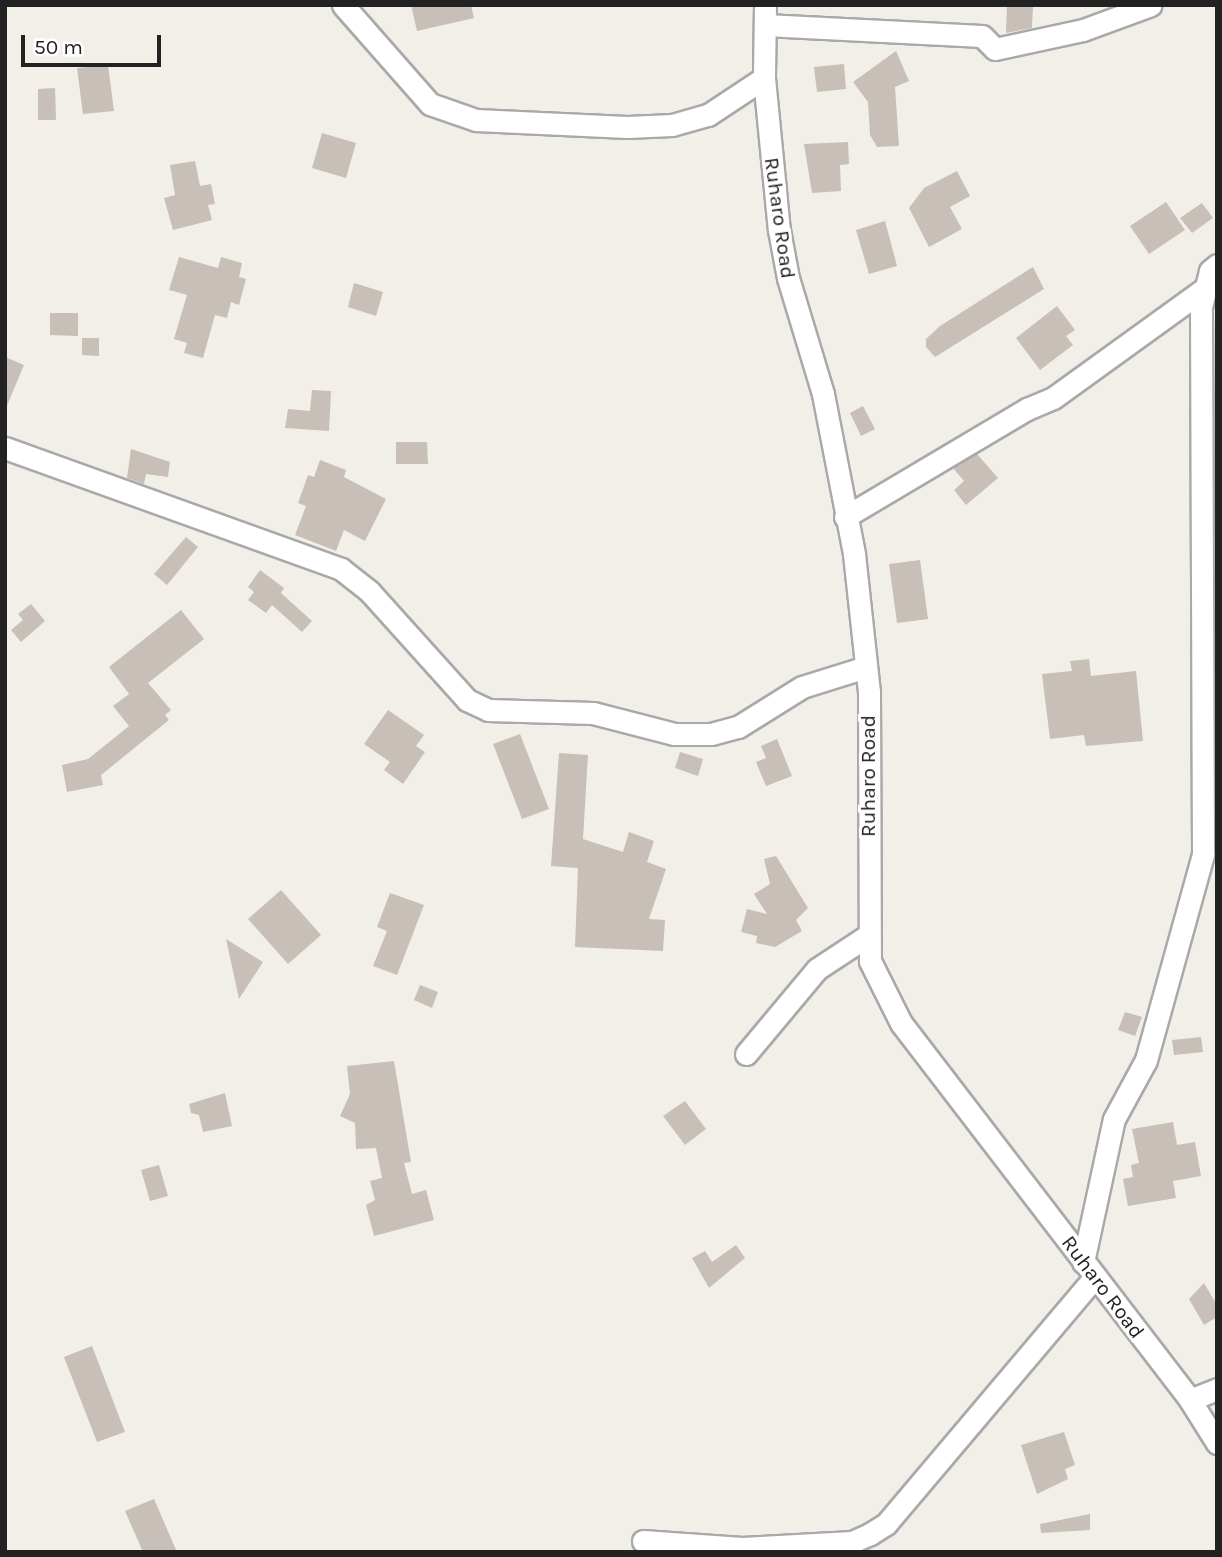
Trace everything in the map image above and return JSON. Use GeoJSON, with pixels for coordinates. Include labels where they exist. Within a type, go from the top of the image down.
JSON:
{"type":"FeatureCollection","features":[{"type":"Feature","properties":{"kind":"street"},"geometry":{"type":"LineString","coordinates":[[343,5],[430,104],[476,120],[672,125],[708,114],[764,78]]}},
{"type":"Feature","properties":{"kind":"street"},"geometry":{"type":"LineString","coordinates":[[765,15],[982,36],[995,49],[1083,30],[1151,5]]}},
{"type":"Feature","properties":{"kind":"street","name":"Ruharo Road"},"geometry":{"type":"LineString","coordinates":[[765,15],[764,78],[782,253],[823,394],[845,517],[866,667],[867,936],[878,982],[901,1023],[1190,1400],[1217,1443]]}},
{"type":"Feature","properties":{"kind":"street"},"geometry":{"type":"LineString","coordinates":[[845,517],[1027,409],[1053,398],[1204,289],[1217,265]]}},
{"type":"Feature","properties":{"kind":"street"},"geometry":{"type":"LineString","coordinates":[[643,1541],[742,1548],[852,1542],[870,1534],[886,1524],[1089,1269],[1114,1119],[1146,1060],[1203,854],[1208,602],[1204,289]]}},
{"type":"Feature","properties":{"kind":"street"},"geometry":{"type":"LineString","coordinates":[[5,448],[341,569],[369,591],[467,700],[488,710],[593,713],[674,734],[710,734],[738,727],[802,687],[866,667]]}},
{"type":"Feature","properties":{"kind":"street"},"geometry":{"type":"LineString","coordinates":[[746,1054],[817,969],[867,936]]}},
{"type":"Feature","properties":{"kind":"street"},"geometry":{"type":"LineString","coordinates":[[1190,1400],[1217,1389]]}},
{"type":"Feature","properties":{"kind":"building"},"geometry":{"type":"Polygon","coordinates":[[[411,5],[471,5],[474,18],[417,31],[411,5]]]}},
{"type":"Feature","properties":{"kind":"building"},"geometry":{"type":"Polygon","coordinates":[[[1007,5],[1033,5],[1032,28],[1006,33],[1007,5]]]}},
{"type":"Feature","properties":{"kind":"building"},"geometry":{"type":"Polygon","coordinates":[[[896,51],[909,81],[895,87],[899,146],[877,147],[870,135],[868,102],[853,82],[896,51]]]}},
{"type":"Feature","properties":{"kind":"building"},"geometry":{"type":"Polygon","coordinates":[[[844,64],[846,89],[817,92],[814,67],[844,64]]]}},
{"type":"Feature","properties":{"kind":"building"},"geometry":{"type":"Polygon","coordinates":[[[108,65],[114,111],[83,114],[77,68],[108,65]]]}},
{"type":"Feature","properties":{"kind":"building"},"geometry":{"type":"Polygon","coordinates":[[[55,88],[56,120],[38,120],[38,89],[55,88]]]}},
{"type":"Feature","properties":{"kind":"building"},"geometry":{"type":"Polygon","coordinates":[[[322,133],[356,143],[346,178],[312,168],[322,133]]]}},
{"type":"Feature","properties":{"kind":"building"},"geometry":{"type":"Polygon","coordinates":[[[848,142],[849,164],[840,165],[841,191],[812,193],[804,144],[848,142]]]}},
{"type":"Feature","properties":{"kind":"building"},"geometry":{"type":"Polygon","coordinates":[[[195,161],[200,186],[211,184],[215,204],[208,205],[212,220],[173,230],[164,198],[175,195],[170,165],[195,161]]]}},
{"type":"Feature","properties":{"kind":"building"},"geometry":{"type":"Polygon","coordinates":[[[957,171],[970,196],[950,207],[962,229],[929,247],[909,208],[924,188],[957,171]]]}},
{"type":"Feature","properties":{"kind":"building"},"geometry":{"type":"Polygon","coordinates":[[[1166,202],[1185,230],[1149,254],[1130,226],[1166,202]]]}},
{"type":"Feature","properties":{"kind":"building"},"geometry":{"type":"Polygon","coordinates":[[[1202,203],[1213,218],[1192,233],[1180,218],[1202,203]]]}},
{"type":"Feature","properties":{"kind":"building"},"geometry":{"type":"Polygon","coordinates":[[[885,221],[897,266],[869,274],[856,230],[885,221]]]}},
{"type":"Feature","properties":{"kind":"building"},"geometry":{"type":"Polygon","coordinates":[[[179,257],[218,268],[221,257],[242,263],[239,277],[246,279],[239,305],[231,302],[227,318],[215,315],[203,358],[184,353],[187,343],[174,339],[187,295],[169,290],[179,257]]]}},
{"type":"Feature","properties":{"kind":"building"},"geometry":{"type":"Polygon","coordinates":[[[1033,267],[1044,289],[935,357],[926,347],[926,339],[940,326],[1033,267]]]}},
{"type":"Feature","properties":{"kind":"building"},"geometry":{"type":"Polygon","coordinates":[[[354,283],[383,292],[376,316],[348,307],[354,283]]]}},
{"type":"Feature","properties":{"kind":"building"},"geometry":{"type":"Polygon","coordinates":[[[1057,306],[1075,330],[1066,336],[1073,345],[1040,370],[1016,338],[1057,306]]]}},
{"type":"Feature","properties":{"kind":"building"},"geometry":{"type":"Polygon","coordinates":[[[50,313],[78,313],[78,336],[50,335],[50,313]]]}},
{"type":"Feature","properties":{"kind":"building"},"geometry":{"type":"Polygon","coordinates":[[[82,338],[99,338],[99,356],[82,355],[82,338]]]}},
{"type":"Feature","properties":{"kind":"building"},"geometry":{"type":"Polygon","coordinates":[[[5,357],[24,365],[6,408],[5,408],[5,357]]]}},
{"type":"Feature","properties":{"kind":"building"},"geometry":{"type":"Polygon","coordinates":[[[312,390],[331,391],[329,431],[285,428],[288,409],[310,411],[312,390]]]}},
{"type":"Feature","properties":{"kind":"building"},"geometry":{"type":"Polygon","coordinates":[[[863,406],[875,429],[861,436],[850,413],[863,406]]]}},
{"type":"Feature","properties":{"kind":"building"},"geometry":{"type":"Polygon","coordinates":[[[396,442],[427,442],[428,464],[396,464],[396,442]]]}},
{"type":"Feature","properties":{"kind":"building"},"geometry":{"type":"Polygon","coordinates":[[[131,449],[170,462],[168,477],[146,474],[144,484],[127,478],[131,449]]]}},
{"type":"Feature","properties":{"kind":"building"},"geometry":{"type":"Polygon","coordinates":[[[977,454],[998,478],[966,505],[954,490],[964,481],[953,468],[977,454]]]}},
{"type":"Feature","properties":{"kind":"building"},"geometry":{"type":"Polygon","coordinates":[[[320,460],[346,470],[344,477],[386,499],[365,541],[344,530],[336,551],[295,535],[306,506],[298,503],[308,475],[314,477],[320,460]]]}},
{"type":"Feature","properties":{"kind":"building"},"geometry":{"type":"Polygon","coordinates":[[[186,537],[198,547],[167,585],[154,574],[186,537]]]}},
{"type":"Feature","properties":{"kind":"building"},"geometry":{"type":"Polygon","coordinates":[[[920,560],[928,619],[897,623],[889,564],[920,560]]]}},
{"type":"Feature","properties":{"kind":"building"},"geometry":{"type":"Polygon","coordinates":[[[260,570],[284,588],[281,593],[312,621],[302,632],[272,605],[266,613],[248,600],[254,592],[248,587],[260,570]]]}},
{"type":"Feature","properties":{"kind":"building"},"geometry":{"type":"Polygon","coordinates":[[[31,604],[45,621],[21,642],[11,630],[23,620],[18,614],[31,604]]]}},
{"type":"Feature","properties":{"kind":"building"},"geometry":{"type":"Polygon","coordinates":[[[181,610],[204,639],[148,683],[171,710],[165,715],[169,720],[101,775],[103,785],[67,792],[62,765],[88,759],[129,726],[113,706],[129,694],[109,667],[181,610]]]}},
{"type":"Feature","properties":{"kind":"building"},"geometry":{"type":"Polygon","coordinates":[[[1089,659],[1091,676],[1136,671],[1143,741],[1086,746],[1084,735],[1050,739],[1042,674],[1072,671],[1070,661],[1089,659]]]}},
{"type":"Feature","properties":{"kind":"building"},"geometry":{"type":"Polygon","coordinates":[[[388,710],[424,735],[416,746],[425,752],[403,784],[384,770],[390,762],[364,744],[388,710]]]}},
{"type":"Feature","properties":{"kind":"building"},"geometry":{"type":"Polygon","coordinates":[[[520,734],[549,809],[522,819],[493,744],[520,734]]]}},
{"type":"Feature","properties":{"kind":"building"},"geometry":{"type":"Polygon","coordinates":[[[777,739],[792,776],[766,786],[756,762],[766,758],[761,746],[777,739]]]}},
{"type":"Feature","properties":{"kind":"building"},"geometry":{"type":"Polygon","coordinates":[[[680,752],[703,759],[698,776],[675,768],[680,752]]]}},
{"type":"Feature","properties":{"kind":"building"},"geometry":{"type":"Polygon","coordinates":[[[559,753],[588,755],[583,839],[623,852],[629,832],[654,841],[647,862],[666,869],[649,919],[665,920],[663,951],[575,947],[578,868],[551,866],[559,753]]]}},
{"type":"Feature","properties":{"kind":"building"},"geometry":{"type":"Polygon","coordinates":[[[776,856],[808,908],[796,920],[802,931],[775,947],[756,943],[757,936],[741,932],[747,909],[767,914],[754,894],[770,884],[764,859],[776,856]]]}},
{"type":"Feature","properties":{"kind":"building"},"geometry":{"type":"Polygon","coordinates":[[[281,890],[321,935],[288,964],[248,919],[281,890]]]}},
{"type":"Feature","properties":{"kind":"building"},"geometry":{"type":"Polygon","coordinates":[[[390,893],[424,905],[397,975],[373,966],[387,931],[377,927],[390,893]]]}},
{"type":"Feature","properties":{"kind":"building"},"geometry":{"type":"Polygon","coordinates":[[[226,939],[263,962],[239,999],[226,939]]]}},
{"type":"Feature","properties":{"kind":"building"},"geometry":{"type":"Polygon","coordinates":[[[420,985],[438,992],[432,1008],[414,1000],[420,985]]]}},
{"type":"Feature","properties":{"kind":"building"},"geometry":{"type":"Polygon","coordinates":[[[1125,1012],[1142,1017],[1135,1036],[1118,1030],[1125,1012]]]}},
{"type":"Feature","properties":{"kind":"building"},"geometry":{"type":"Polygon","coordinates":[[[1201,1037],[1203,1052],[1174,1055],[1172,1040],[1201,1037]]]}},
{"type":"Feature","properties":{"kind":"building"},"geometry":{"type":"Polygon","coordinates":[[[394,1061],[411,1162],[404,1163],[412,1194],[426,1190],[434,1220],[374,1236],[366,1205],[375,1200],[370,1181],[382,1178],[376,1148],[356,1149],[355,1123],[340,1116],[350,1094],[347,1066],[394,1061]]]}},
{"type":"Feature","properties":{"kind":"building"},"geometry":{"type":"Polygon","coordinates":[[[225,1093],[232,1126],[203,1132],[199,1115],[191,1113],[189,1104],[225,1093]]]}},
{"type":"Feature","properties":{"kind":"building"},"geometry":{"type":"Polygon","coordinates":[[[685,1101],[706,1129],[685,1145],[663,1116],[685,1101]]]}},
{"type":"Feature","properties":{"kind":"building"},"geometry":{"type":"Polygon","coordinates":[[[1173,1122],[1177,1145],[1195,1142],[1201,1176],[1173,1181],[1176,1198],[1128,1206],[1123,1179],[1133,1177],[1131,1165],[1139,1163],[1132,1129],[1173,1122]]]}},
{"type":"Feature","properties":{"kind":"building"},"geometry":{"type":"Polygon","coordinates":[[[159,1165],[168,1196],[150,1201],[141,1170],[159,1165]]]}},
{"type":"Feature","properties":{"kind":"building"},"geometry":{"type":"Polygon","coordinates":[[[736,1245],[745,1258],[709,1288],[692,1258],[705,1251],[712,1262],[736,1245]]]}},
{"type":"Feature","properties":{"kind":"building"},"geometry":{"type":"Polygon","coordinates":[[[1204,1283],[1217,1305],[1217,1317],[1204,1325],[1189,1299],[1204,1283]]]}},
{"type":"Feature","properties":{"kind":"building"},"geometry":{"type":"Polygon","coordinates":[[[92,1346],[125,1432],[97,1442],[64,1357],[92,1346]]]}},
{"type":"Feature","properties":{"kind":"building"},"geometry":{"type":"Polygon","coordinates":[[[1064,1432],[1075,1465],[1065,1469],[1068,1479],[1037,1494],[1021,1445],[1064,1432]]]}},
{"type":"Feature","properties":{"kind":"building"},"geometry":{"type":"Polygon","coordinates":[[[154,1499],[177,1552],[143,1552],[125,1511],[154,1499]]]}},
{"type":"Feature","properties":{"kind":"building"},"geometry":{"type":"Polygon","coordinates":[[[1090,1514],[1090,1530],[1041,1533],[1040,1524],[1090,1514]]]}}]}
